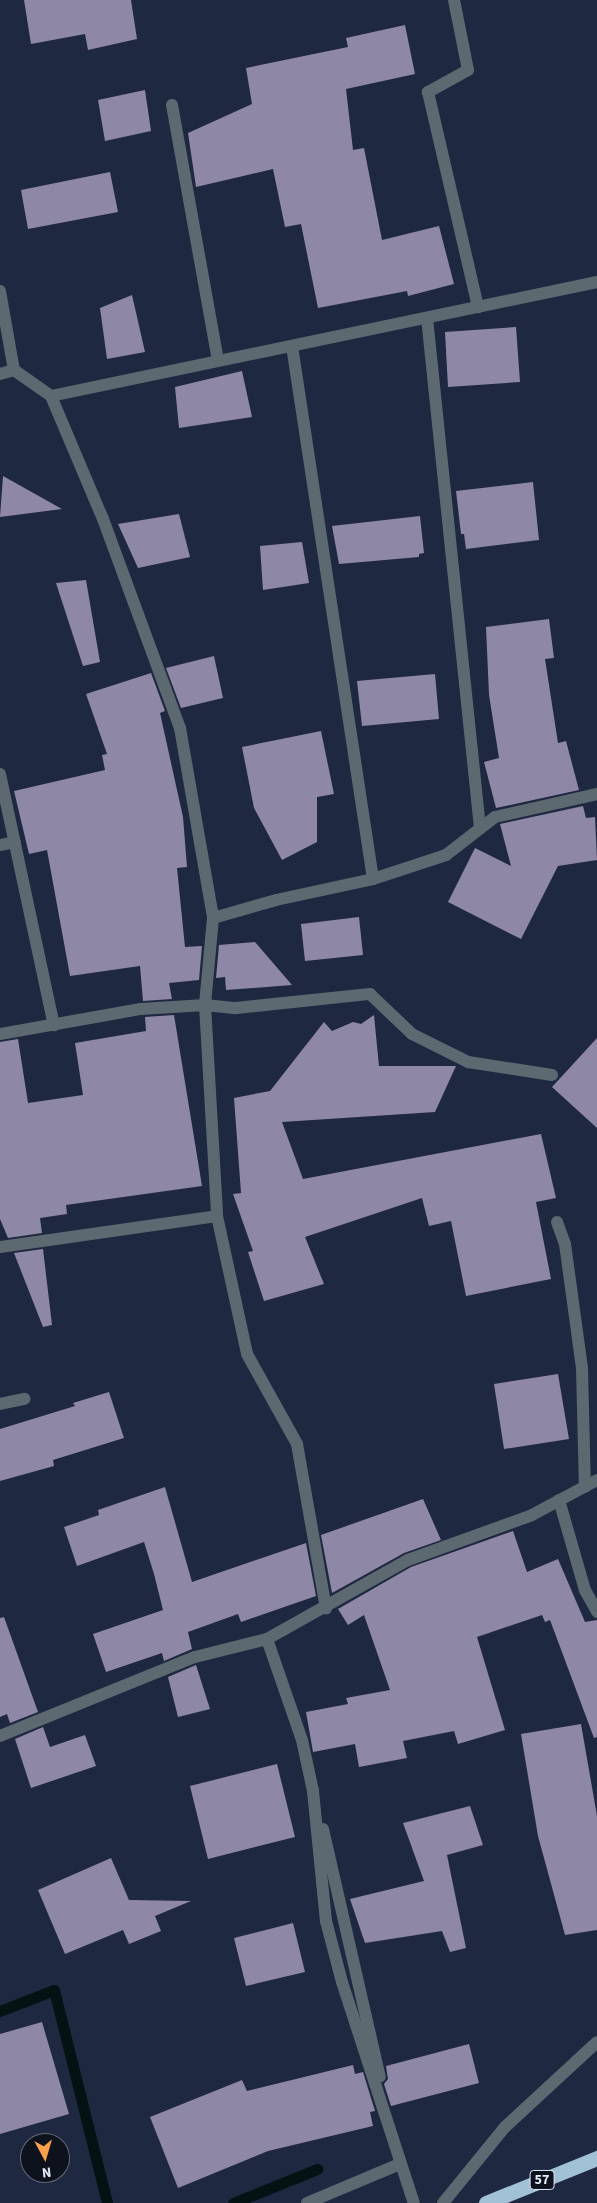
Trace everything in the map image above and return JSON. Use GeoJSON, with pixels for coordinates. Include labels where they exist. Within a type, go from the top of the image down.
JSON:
{"type":"FeatureCollection","features":[{"type":"Feature","properties":{"kind":"highway","name":"57"},"geometry":{"type":"LineString","coordinates":[[486,2203],[597,2158]]}},
{"type":"Feature","properties":{"kind":"street"},"geometry":{"type":"LineString","coordinates":[[454,0],[468,70],[428,92],[478,307]]}},
{"type":"Feature","properties":{"kind":"street"},"geometry":{"type":"LineString","coordinates":[[172,105],[218,361]]}},
{"type":"Feature","properties":{"kind":"street"},"geometry":{"type":"LineString","coordinates":[[51,396],[597,282]]}},
{"type":"Feature","properties":{"kind":"street"},"geometry":{"type":"LineString","coordinates":[[0,291],[2,322],[14,370],[51,396],[104,519],[180,728],[213,918],[205,1006],[217,1216],[247,1354],[297,1444],[326,1608]]}},
{"type":"Feature","properties":{"kind":"street"},"geometry":{"type":"LineString","coordinates":[[427,318],[480,828]]}},
{"type":"Feature","properties":{"kind":"street"},"geometry":{"type":"LineString","coordinates":[[292,346],[373,879]]}},
{"type":"Feature","properties":{"kind":"street"},"geometry":{"type":"LineString","coordinates":[[0,374],[14,370]]}},
{"type":"Feature","properties":{"kind":"street"},"geometry":{"type":"LineString","coordinates":[[0,774],[54,1025]]}},
{"type":"Feature","properties":{"kind":"street"},"geometry":{"type":"LineString","coordinates":[[213,918],[276,900],[373,879],[446,855],[495,818],[597,794]]}},
{"type":"Feature","properties":{"kind":"street"},"geometry":{"type":"LineString","coordinates":[[0,845],[14,842]]}},
{"type":"Feature","properties":{"kind":"street"},"geometry":{"type":"LineString","coordinates":[[0,1034],[141,1009],[205,1006],[236,1008],[370,994],[412,1034],[468,1062],[552,1075]]}},
{"type":"Feature","properties":{"kind":"street"},"geometry":{"type":"LineString","coordinates":[[0,1247],[217,1216]]}},
{"type":"Feature","properties":{"kind":"street"},"geometry":{"type":"LineString","coordinates":[[557,1222],[565,1244],[582,1368],[585,1487]]}},
{"type":"Feature","properties":{"kind":"street"},"geometry":{"type":"LineString","coordinates":[[0,1404],[24,1398]]}},
{"type":"Feature","properties":{"kind":"street"},"geometry":{"type":"LineString","coordinates":[[0,1736],[195,1656],[267,1639],[326,1608],[408,1560],[532,1515],[597,1480]]}},
{"type":"Feature","properties":{"kind":"street"},"geometry":{"type":"LineString","coordinates":[[559,1500],[585,1590],[597,1612]]}},
{"type":"Feature","properties":{"kind":"street"},"geometry":{"type":"LineString","coordinates":[[267,1639],[302,1740],[400,2164]]}},
{"type":"Feature","properties":{"kind":"street"},"geometry":{"type":"LineString","coordinates":[[302,1740],[313,1791],[326,1921],[400,2164],[414,2203]]}},
{"type":"Feature","properties":{"kind":"street"},"geometry":{"type":"LineString","coordinates":[[444,2203],[505,2127],[597,2042]]}},
{"type":"Feature","properties":{"kind":"street"},"geometry":{"type":"LineString","coordinates":[[307,2203],[400,2164]]}},
{"type":"Feature","properties":{"kind":"building"},"geometry":{"type":"Polygon","coordinates":[[[24,0],[131,0],[137,39],[88,50],[85,34],[31,44],[24,0]]]}},
{"type":"Feature","properties":{"kind":"building"},"geometry":{"type":"Polygon","coordinates":[[[405,25],[415,74],[346,89],[353,150],[364,148],[382,240],[439,226],[454,284],[408,296],[407,291],[318,308],[301,224],[285,227],[273,169],[196,187],[188,133],[252,104],[246,68],[348,47],[346,38],[405,25]]]}},
{"type":"Feature","properties":{"kind":"building"},"geometry":{"type":"Polygon","coordinates":[[[145,90],[151,131],[105,141],[98,100],[145,90]]]}},
{"type":"Feature","properties":{"kind":"building"},"geometry":{"type":"Polygon","coordinates":[[[110,172],[118,212],[28,229],[21,190],[110,172]]]}},
{"type":"Feature","properties":{"kind":"building"},"geometry":{"type":"Polygon","coordinates":[[[132,295],[145,352],[107,359],[100,308],[132,295]]]}},
{"type":"Feature","properties":{"kind":"building"},"geometry":{"type":"Polygon","coordinates":[[[516,327],[520,382],[448,387],[445,332],[516,327]]]}},
{"type":"Feature","properties":{"kind":"building"},"geometry":{"type":"Polygon","coordinates":[[[242,371],[252,417],[179,428],[175,387],[242,371]]]}},
{"type":"Feature","properties":{"kind":"building"},"geometry":{"type":"Polygon","coordinates":[[[3,476],[62,509],[0,517],[3,476]]]}},
{"type":"Feature","properties":{"kind":"building"},"geometry":{"type":"Polygon","coordinates":[[[533,482],[539,540],[466,549],[464,534],[461,534],[456,491],[533,482]]]}},
{"type":"Feature","properties":{"kind":"building"},"geometry":{"type":"Polygon","coordinates":[[[179,514],[190,557],[138,568],[118,524],[179,514]]]}},
{"type":"Feature","properties":{"kind":"building"},"geometry":{"type":"Polygon","coordinates":[[[420,516],[424,553],[419,554],[419,557],[339,564],[332,526],[420,516]]]}},
{"type":"Feature","properties":{"kind":"building"},"geometry":{"type":"Polygon","coordinates":[[[302,542],[309,583],[263,590],[260,546],[302,542]]]}},
{"type":"Feature","properties":{"kind":"building"},"geometry":{"type":"Polygon","coordinates":[[[86,580],[100,662],[83,666],[56,583],[86,580]]]}},
{"type":"Feature","properties":{"kind":"building"},"geometry":{"type":"Polygon","coordinates":[[[549,619],[554,658],[545,659],[558,743],[566,741],[579,790],[496,808],[484,762],[499,758],[489,695],[486,627],[549,619]]]}},
{"type":"Feature","properties":{"kind":"building"},"geometry":{"type":"Polygon","coordinates":[[[214,656],[223,698],[181,708],[166,668],[214,656]]]}},
{"type":"Feature","properties":{"kind":"building"},"geometry":{"type":"Polygon","coordinates":[[[151,673],[165,711],[160,713],[183,817],[187,867],[177,868],[185,947],[202,946],[199,980],[169,983],[172,999],[143,1001],[140,966],[70,976],[47,850],[29,854],[14,791],[105,770],[102,755],[107,754],[86,694],[151,673]]]}},
{"type":"Feature","properties":{"kind":"building"},"geometry":{"type":"Polygon","coordinates":[[[435,674],[439,719],[362,726],[357,681],[435,674]]]}},
{"type":"Feature","properties":{"kind":"building"},"geometry":{"type":"Polygon","coordinates":[[[321,731],[334,794],[317,797],[317,842],[282,860],[254,808],[242,747],[321,731]]]}},
{"type":"Feature","properties":{"kind":"building"},"geometry":{"type":"Polygon","coordinates":[[[583,806],[586,818],[595,817],[597,860],[558,866],[521,939],[448,902],[475,848],[511,866],[500,824],[583,806]]]}},
{"type":"Feature","properties":{"kind":"building"},"geometry":{"type":"Polygon","coordinates":[[[359,917],[363,955],[305,961],[301,924],[359,917]]]}},
{"type":"Feature","properties":{"kind":"building"},"geometry":{"type":"Polygon","coordinates":[[[255,942],[292,985],[226,990],[225,977],[216,978],[219,945],[255,942]]]}},
{"type":"Feature","properties":{"kind":"building"},"geometry":{"type":"Polygon","coordinates":[[[174,1015],[202,1186],[66,1205],[67,1214],[40,1218],[42,1233],[8,1238],[0,1219],[0,1042],[18,1039],[28,1103],[83,1095],[75,1043],[146,1031],[145,1017],[174,1015]]]}},
{"type":"Feature","properties":{"kind":"building"},"geometry":{"type":"Polygon","coordinates":[[[374,1015],[379,1066],[456,1066],[435,1112],[282,1122],[303,1179],[541,1134],[556,1198],[536,1202],[551,1279],[466,1296],[451,1221],[429,1226],[422,1198],[305,1237],[324,1284],[264,1301],[248,1252],[253,1251],[233,1194],[241,1193],[234,1098],[270,1091],[324,1022],[332,1031],[353,1022],[361,1024],[374,1015]]]}},
{"type":"Feature","properties":{"kind":"building"},"geometry":{"type":"Polygon","coordinates":[[[597,1038],[597,1128],[552,1087],[597,1038]]]}},
{"type":"Feature","properties":{"kind":"building"},"geometry":{"type":"Polygon","coordinates":[[[43,1249],[52,1325],[43,1327],[14,1253],[43,1249]]]}},
{"type":"Feature","properties":{"kind":"building"},"geometry":{"type":"Polygon","coordinates":[[[558,1374],[569,1439],[504,1449],[494,1384],[558,1374]]]}},
{"type":"Feature","properties":{"kind":"building"},"geometry":{"type":"Polygon","coordinates":[[[109,1392],[124,1438],[53,1460],[54,1466],[0,1481],[0,1429],[75,1406],[73,1403],[109,1392]]]}},
{"type":"Feature","properties":{"kind":"building"},"geometry":{"type":"Polygon","coordinates":[[[165,1487],[192,1582],[306,1543],[316,1596],[241,1622],[238,1614],[188,1632],[192,1649],[164,1661],[162,1653],[106,1672],[93,1634],[163,1610],[154,1574],[144,1542],[77,1566],[64,1527],[99,1515],[98,1510],[165,1487]]]}},
{"type":"Feature","properties":{"kind":"building"},"geometry":{"type":"Polygon","coordinates":[[[423,1499],[441,1540],[404,1553],[332,1593],[321,1535],[423,1499]]]}},
{"type":"Feature","properties":{"kind":"building"},"geometry":{"type":"Polygon","coordinates":[[[513,1531],[527,1572],[558,1559],[585,1622],[597,1620],[597,1737],[594,1738],[550,1620],[545,1622],[542,1615],[477,1637],[505,1730],[458,1744],[454,1731],[403,1741],[407,1758],[359,1767],[355,1744],[313,1752],[306,1712],[348,1704],[346,1698],[390,1690],[364,1615],[348,1625],[338,1609],[411,1567],[513,1531]]]}},
{"type":"Feature","properties":{"kind":"building"},"geometry":{"type":"Polygon","coordinates":[[[4,1617],[38,1712],[10,1723],[7,1714],[0,1717],[0,1618],[4,1617]]]}},
{"type":"Feature","properties":{"kind":"building"},"geometry":{"type":"Polygon","coordinates":[[[196,1665],[210,1709],[178,1717],[168,1677],[196,1665]]]}},
{"type":"Feature","properties":{"kind":"building"},"geometry":{"type":"Polygon","coordinates":[[[581,1724],[597,1816],[597,1930],[565,1935],[538,1836],[521,1734],[581,1724]]]}},
{"type":"Feature","properties":{"kind":"building"},"geometry":{"type":"Polygon","coordinates":[[[43,1727],[50,1747],[85,1735],[96,1766],[31,1788],[15,1739],[43,1727]]]}},
{"type":"Feature","properties":{"kind":"building"},"geometry":{"type":"Polygon","coordinates":[[[277,1764],[295,1837],[208,1859],[190,1786],[277,1764]]]}},
{"type":"Feature","properties":{"kind":"building"},"geometry":{"type":"Polygon","coordinates":[[[470,1806],[483,1845],[447,1855],[466,1948],[450,1952],[442,1931],[365,1943],[350,1899],[424,1881],[403,1823],[470,1806]]]}},
{"type":"Feature","properties":{"kind":"building"},"geometry":{"type":"Polygon","coordinates":[[[111,1858],[129,1900],[191,1901],[155,1916],[161,1931],[129,1944],[123,1930],[65,1954],[38,1890],[111,1858]]]}},
{"type":"Feature","properties":{"kind":"building"},"geometry":{"type":"Polygon","coordinates":[[[293,1923],[305,1972],[246,1986],[234,1938],[293,1923]]]}},
{"type":"Feature","properties":{"kind":"building"},"geometry":{"type":"Polygon","coordinates":[[[42,2022],[69,2114],[0,2134],[0,2034],[42,2022]]]}},
{"type":"Feature","properties":{"kind":"building"},"geometry":{"type":"Polygon","coordinates":[[[469,2044],[479,2083],[391,2106],[384,2084],[388,2079],[386,2066],[469,2044]]]}},
{"type":"Feature","properties":{"kind":"building"},"geometry":{"type":"Polygon","coordinates":[[[353,2065],[355,2074],[363,2072],[375,2111],[370,2112],[373,2126],[268,2151],[178,2188],[150,2117],[242,2080],[247,2091],[353,2065]]]}},
{"type":"Feature","properties":{"kind":"waterway"},"geometry":{"type":"LineString","coordinates":[[0,2011],[54,1990],[107,2203]]}},
{"type":"Feature","properties":{"kind":"waterway"},"geometry":{"type":"LineString","coordinates":[[233,2203],[317,2169]]}}]}
